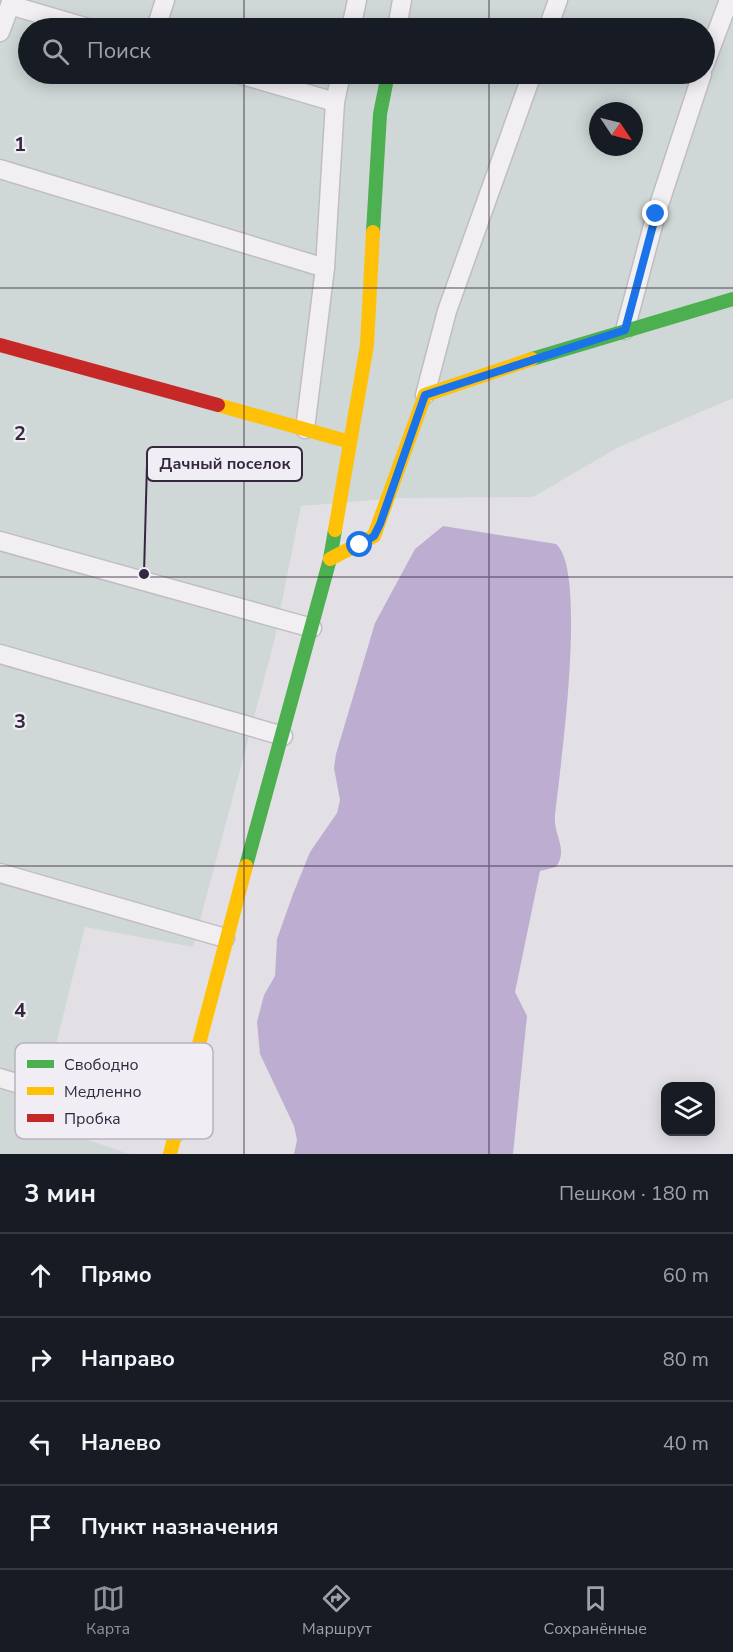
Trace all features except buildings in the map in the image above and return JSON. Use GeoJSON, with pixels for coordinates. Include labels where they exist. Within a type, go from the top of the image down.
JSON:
{"type":"FeatureCollection","features":[{"type":"Feature","properties":{"kind":"street"},"geometry":{"type":"LineString","coordinates":[[159,18],[165,0]]}},
{"type":"Feature","properties":{"kind":"street"},"geometry":{"type":"LineString","coordinates":[[353,18],[357,0]]}},
{"type":"Feature","properties":{"kind":"street"},"geometry":{"type":"LineString","coordinates":[[399,18],[402,0]]}},
{"type":"Feature","properties":{"kind":"street"},"geometry":{"type":"LineString","coordinates":[[552,18],[558,0]]}},
{"type":"Feature","properties":{"kind":"street"},"geometry":{"type":"LineString","coordinates":[[715,38],[729,0]]}},
{"type":"Feature","properties":{"kind":"street"},"geometry":{"type":"LineString","coordinates":[[0,32],[11,3],[57,18]]}},
{"type":"Feature","properties":{"kind":"street"},"geometry":{"type":"LineString","coordinates":[[273,84],[335,102]]}},
{"type":"Feature","properties":{"kind":"street"},"geometry":{"type":"LineString","coordinates":[[305,429],[325,268],[335,102],[339,84]]}},
{"type":"Feature","properties":{"kind":"street"},"geometry":{"type":"LineString","coordinates":[[198,1043],[225,938],[283,736],[330,559],[367,345],[380,114],[386,84]]}},
{"type":"Feature","properties":{"kind":"street"},"geometry":{"type":"LineString","coordinates":[[330,559],[374,536],[425,395],[447,311],[528,84]]}},
{"type":"Feature","properties":{"kind":"street"},"geometry":{"type":"LineString","coordinates":[[625,330],[656,214],[699,84]]}},
{"type":"Feature","properties":{"kind":"street"},"geometry":{"type":"LineString","coordinates":[[0,169],[325,268]]}},
{"type":"Feature","properties":{"kind":"street"},"geometry":{"type":"LineString","coordinates":[[425,395],[625,330],[733,298]]}},
{"type":"Feature","properties":{"kind":"street"},"geometry":{"type":"LineString","coordinates":[[0,345],[350,442]]}},
{"type":"Feature","properties":{"kind":"street"},"geometry":{"type":"LineString","coordinates":[[0,541],[312,628]]}},
{"type":"Feature","properties":{"kind":"street"},"geometry":{"type":"LineString","coordinates":[[0,654],[283,736]]}},
{"type":"Feature","properties":{"kind":"street"},"geometry":{"type":"LineString","coordinates":[[0,873],[225,938]]}},
{"type":"Feature","properties":{"kind":"street"},"geometry":{"type":"LineString","coordinates":[[0,1078],[15,1083]]}},
{"type":"Feature","properties":{"kind":"street"},"geometry":{"type":"LineString","coordinates":[[170,1154],[174,1139]]}},
{"type":"Feature","properties":{"kind":"shaded area"},"geometry":{"type":"Polygon","coordinates":[[[0,0],[733,0],[733,398],[619,447],[533,497],[400,498],[301,506],[274,642],[193,947],[85,927],[56,1043],[15,1043],[15,1139],[86,1139],[129,1154],[0,1154],[0,0]]]}},
{"type":"Feature","properties":{"kind":"shaded area"},"geometry":{"type":"Polygon","coordinates":[[[443,526],[556,544],[565,561],[570,591],[569,672],[555,815],[561,854],[556,867],[540,871],[515,992],[527,1016],[513,1154],[294,1154],[297,1140],[294,1126],[260,1054],[257,1022],[264,995],[275,976],[277,939],[293,894],[310,852],[337,813],[340,800],[334,768],[336,754],[375,623],[415,549],[443,526]]]}},
{"type":"Feature","properties":{"kind":"traffic: fast"},"geometry":{"type":"LineString","coordinates":[[373,232],[380,114],[386,84]]}},
{"type":"Feature","properties":{"kind":"traffic: fast"},"geometry":{"type":"LineString","coordinates":[[532,359],[733,299]]}},
{"type":"Feature","properties":{"kind":"traffic: fast"},"geometry":{"type":"LineString","coordinates":[[246,866],[330,559],[335,530]]}},
{"type":"Feature","properties":{"kind":"traffic: slow"},"geometry":{"type":"LineString","coordinates":[[335,530],[367,345],[373,232]]}},
{"type":"Feature","properties":{"kind":"traffic: slow"},"geometry":{"type":"LineString","coordinates":[[330,559],[374,536],[425,395],[532,359]]}},
{"type":"Feature","properties":{"kind":"traffic: slow"},"geometry":{"type":"LineString","coordinates":[[218,405],[350,442]]}},
{"type":"Feature","properties":{"kind":"traffic: slow"},"geometry":{"type":"LineString","coordinates":[[199,1043],[246,866]]}},
{"type":"Feature","properties":{"kind":"traffic: slow"},"geometry":{"type":"LineString","coordinates":[[170,1154],[174,1139]]}},
{"type":"Feature","properties":{"kind":"traffic: jam"},"geometry":{"type":"LineString","coordinates":[[0,345],[218,405]]}},
{"type":"Feature","properties":{"kind":"place","name":"Дачный поселок"},"geometry":{"type":"Point","coordinates":[144,574]}},
{"type":"Feature","properties":{"kind":"route"},"geometry":{"type":"LineString","coordinates":[[360,545],[374,536],[380,524],[425,395],[625,330],[656,214]]}}]}
